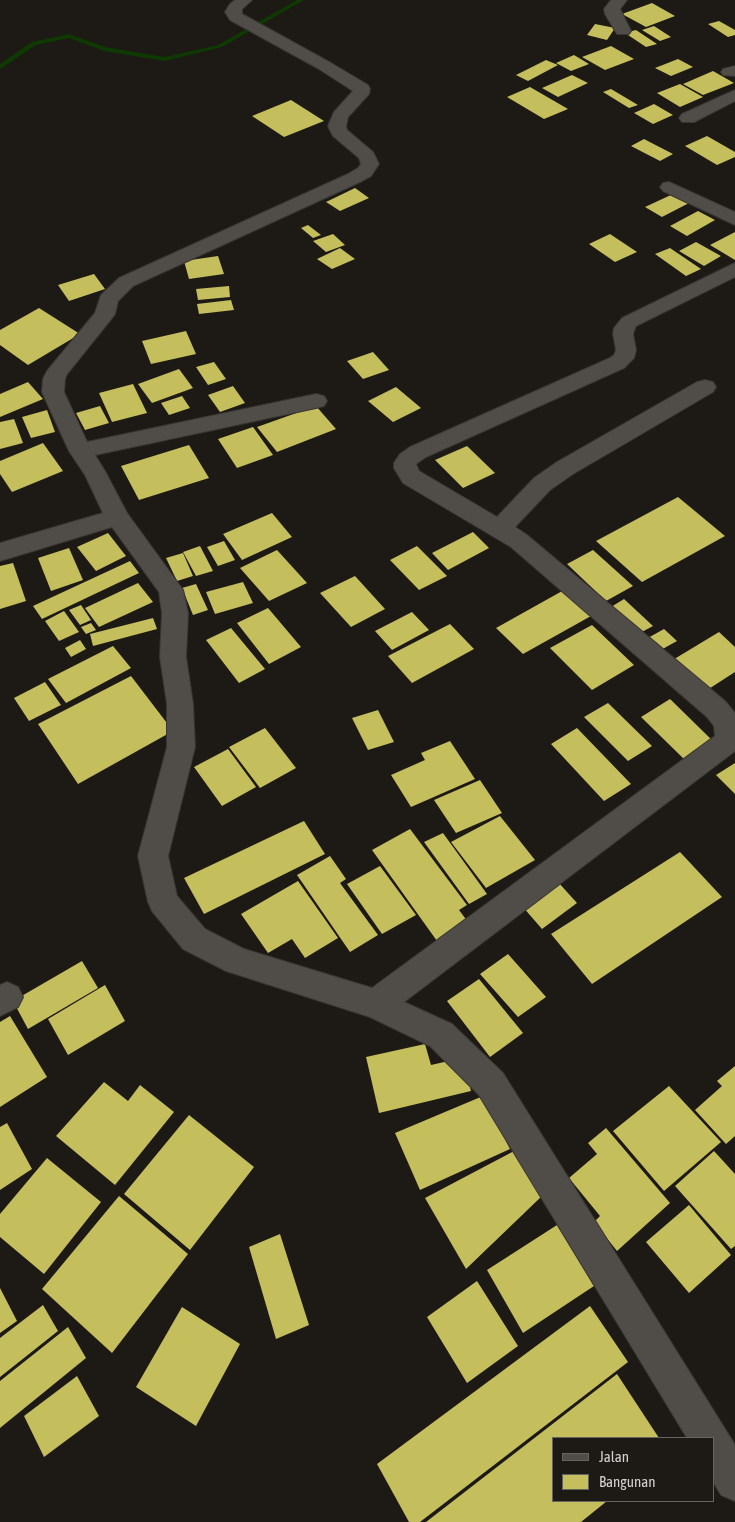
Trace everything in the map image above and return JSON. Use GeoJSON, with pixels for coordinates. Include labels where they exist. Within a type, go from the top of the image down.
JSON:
{"type":"FeatureCollection","features":[{"type":"Feature","properties":{"kind":"street"},"geometry":{"type":"LineString","coordinates":[[244,0],[235,8],[233,12],[235,17],[332,70],[362,90],[361,94],[340,116],[337,126],[338,132],[368,156],[370,164],[365,172],[354,178],[126,282],[108,299],[105,314],[58,371],[54,379],[52,392],[80,451],[95,474],[117,517],[171,590],[176,613],[172,657],[180,704],[180,747],[152,856],[163,902],[194,939],[237,961],[376,1004],[441,1035],[491,1084],[707,1437]]}},
{"type":"Feature","properties":{"kind":"street"},"geometry":{"type":"LineString","coordinates":[[619,0],[612,8],[613,14],[623,31]]}},
{"type":"Feature","properties":{"kind":"street"},"geometry":{"type":"LineString","coordinates":[[688,118],[735,95]]}},
{"type":"Feature","properties":{"kind":"street"},"geometry":{"type":"LineString","coordinates":[[669,188],[735,220]]}},
{"type":"Feature","properties":{"kind":"street"},"geometry":{"type":"LineString","coordinates":[[376,1004],[723,746],[728,739],[726,723],[716,709],[519,541],[411,477],[405,468],[408,459],[418,452],[617,363],[624,358],[626,350],[623,334],[624,328],[629,322],[735,269]]}},
{"type":"Feature","properties":{"kind":"street"},"geometry":{"type":"LineString","coordinates":[[499,530],[542,484],[565,468],[705,387]]}},
{"type":"Feature","properties":{"kind":"street"},"geometry":{"type":"LineString","coordinates":[[80,451],[316,401]]}},
{"type":"Feature","properties":{"kind":"street"},"geometry":{"type":"LineString","coordinates":[[0,552],[117,517]]}},
{"type":"Feature","properties":{"kind":"street"},"geometry":{"type":"LineString","coordinates":[[715,1449],[735,1481]]}},
{"type":"Feature","properties":{"kind":"building"},"geometry":{"type":"Polygon","coordinates":[[[652,3],[675,16],[646,27],[622,14],[652,3]]]}},
{"type":"Feature","properties":{"kind":"building"},"geometry":{"type":"Polygon","coordinates":[[[719,21],[735,30],[735,35],[728,37],[708,24],[719,21]]]}},
{"type":"Feature","properties":{"kind":"building"},"geometry":{"type":"Polygon","coordinates":[[[595,24],[615,28],[607,40],[587,35],[595,24]]]}},
{"type":"Feature","properties":{"kind":"building"},"geometry":{"type":"Polygon","coordinates":[[[654,26],[671,37],[660,41],[642,30],[654,26]]]}},
{"type":"Feature","properties":{"kind":"building"},"geometry":{"type":"Polygon","coordinates":[[[636,30],[657,44],[646,47],[625,33],[636,30]]]}},
{"type":"Feature","properties":{"kind":"building"},"geometry":{"type":"Polygon","coordinates":[[[611,46],[634,59],[605,70],[582,57],[611,46]]]}},
{"type":"Feature","properties":{"kind":"building"},"geometry":{"type":"Polygon","coordinates":[[[574,55],[589,64],[571,71],[556,63],[574,55]]]}},
{"type":"Feature","properties":{"kind":"building"},"geometry":{"type":"Polygon","coordinates":[[[678,59],[693,67],[671,76],[655,68],[678,59]]]}},
{"type":"Feature","properties":{"kind":"building"},"geometry":{"type":"Polygon","coordinates":[[[546,60],[558,65],[528,81],[516,75],[546,60]]]}},
{"type":"Feature","properties":{"kind":"building"},"geometry":{"type":"Polygon","coordinates":[[[713,71],[734,83],[703,95],[683,84],[713,71]]]}},
{"type":"Feature","properties":{"kind":"building"},"geometry":{"type":"Polygon","coordinates":[[[572,75],[588,83],[558,97],[542,88],[572,75]]]}},
{"type":"Feature","properties":{"kind":"building"},"geometry":{"type":"Polygon","coordinates":[[[680,84],[703,97],[680,107],[657,93],[680,84]]]}},
{"type":"Feature","properties":{"kind":"building"},"geometry":{"type":"Polygon","coordinates":[[[530,87],[568,109],[544,119],[507,97],[530,87]]]}},
{"type":"Feature","properties":{"kind":"building"},"geometry":{"type":"Polygon","coordinates":[[[611,89],[638,105],[629,108],[603,92],[611,89]]]}},
{"type":"Feature","properties":{"kind":"building"},"geometry":{"type":"Polygon","coordinates":[[[291,100],[324,121],[284,137],[252,116],[291,100]]]}},
{"type":"Feature","properties":{"kind":"building"},"geometry":{"type":"Polygon","coordinates":[[[654,104],[673,115],[653,124],[634,113],[654,104]]]}},
{"type":"Feature","properties":{"kind":"building"},"geometry":{"type":"Polygon","coordinates":[[[707,136],[735,152],[735,157],[717,165],[685,146],[707,136]]]}},
{"type":"Feature","properties":{"kind":"building"},"geometry":{"type":"Polygon","coordinates":[[[644,139],[673,154],[660,161],[631,146],[644,139]]]}},
{"type":"Feature","properties":{"kind":"building"},"geometry":{"type":"Polygon","coordinates":[[[355,188],[369,198],[340,211],[326,202],[355,188]]]}},
{"type":"Feature","properties":{"kind":"building"},"geometry":{"type":"Polygon","coordinates":[[[673,194],[689,203],[662,217],[645,207],[673,194]]]}},
{"type":"Feature","properties":{"kind":"building"},"geometry":{"type":"Polygon","coordinates":[[[698,211],[715,220],[687,236],[670,226],[698,211]]]}},
{"type":"Feature","properties":{"kind":"building"},"geometry":{"type":"Polygon","coordinates":[[[308,225],[321,235],[313,238],[301,228],[308,225]]]}},
{"type":"Feature","properties":{"kind":"building"},"geometry":{"type":"Polygon","coordinates":[[[735,232],[735,260],[710,245],[735,232]]]}},
{"type":"Feature","properties":{"kind":"building"},"geometry":{"type":"Polygon","coordinates":[[[333,234],[345,245],[326,252],[313,241],[333,234]]]}},
{"type":"Feature","properties":{"kind":"building"},"geometry":{"type":"Polygon","coordinates":[[[610,234],[637,252],[615,262],[589,244],[610,234]]]}},
{"type":"Feature","properties":{"kind":"building"},"geometry":{"type":"Polygon","coordinates":[[[696,242],[721,256],[704,266],[679,251],[696,242]]]}},
{"type":"Feature","properties":{"kind":"building"},"geometry":{"type":"Polygon","coordinates":[[[340,248],[355,259],[332,269],[317,259],[340,248]]]}},
{"type":"Feature","properties":{"kind":"building"},"geometry":{"type":"Polygon","coordinates":[[[670,248],[701,269],[686,276],[655,254],[670,248]]]}},
{"type":"Feature","properties":{"kind":"building"},"geometry":{"type":"Polygon","coordinates":[[[218,256],[224,274],[189,279],[184,261],[218,256]]]}},
{"type":"Feature","properties":{"kind":"building"},"geometry":{"type":"Polygon","coordinates":[[[94,274],[105,289],[69,301],[58,285],[94,274]]]}},
{"type":"Feature","properties":{"kind":"building"},"geometry":{"type":"Polygon","coordinates":[[[229,286],[230,297],[198,300],[196,289],[229,286]]]}},
{"type":"Feature","properties":{"kind":"building"},"geometry":{"type":"Polygon","coordinates":[[[231,300],[234,310],[199,314],[197,304],[231,300]]]}},
{"type":"Feature","properties":{"kind":"building"},"geometry":{"type":"Polygon","coordinates":[[[39,308],[80,334],[28,365],[0,345],[0,330],[39,308]]]}},
{"type":"Feature","properties":{"kind":"building"},"geometry":{"type":"Polygon","coordinates":[[[186,331],[196,354],[151,364],[142,341],[186,331]]]}},
{"type":"Feature","properties":{"kind":"building"},"geometry":{"type":"Polygon","coordinates":[[[373,352],[389,370],[363,379],[347,361],[373,352]]]}},
{"type":"Feature","properties":{"kind":"building"},"geometry":{"type":"Polygon","coordinates":[[[214,362],[226,379],[208,385],[196,367],[214,362]]]}},
{"type":"Feature","properties":{"kind":"building"},"geometry":{"type":"Polygon","coordinates":[[[179,369],[193,388],[152,403],[138,384],[179,369]]]}},
{"type":"Feature","properties":{"kind":"building"},"geometry":{"type":"Polygon","coordinates":[[[28,382],[43,399],[0,417],[0,394],[28,382]]]}},
{"type":"Feature","properties":{"kind":"building"},"geometry":{"type":"Polygon","coordinates":[[[133,384],[147,413],[112,422],[99,393],[133,384]]]}},
{"type":"Feature","properties":{"kind":"building"},"geometry":{"type":"Polygon","coordinates":[[[233,386],[245,403],[220,412],[208,395],[233,386]]]}},
{"type":"Feature","properties":{"kind":"building"},"geometry":{"type":"Polygon","coordinates":[[[396,387],[421,408],[393,422],[368,401],[396,387]]]}},
{"type":"Feature","properties":{"kind":"building"},"geometry":{"type":"Polygon","coordinates":[[[182,396],[190,408],[169,415],[161,403],[182,396]]]}},
{"type":"Feature","properties":{"kind":"building"},"geometry":{"type":"Polygon","coordinates":[[[100,406],[109,423],[85,430],[76,413],[100,406]]]}},
{"type":"Feature","properties":{"kind":"building"},"geometry":{"type":"Polygon","coordinates":[[[316,406],[336,429],[277,452],[257,427],[316,406]]]}},
{"type":"Feature","properties":{"kind":"building"},"geometry":{"type":"Polygon","coordinates":[[[47,410],[55,432],[31,438],[22,417],[47,410]]]}},
{"type":"Feature","properties":{"kind":"building"},"geometry":{"type":"Polygon","coordinates":[[[14,419],[23,443],[0,449],[0,422],[14,419]]]}},
{"type":"Feature","properties":{"kind":"building"},"geometry":{"type":"Polygon","coordinates":[[[253,427],[273,455],[237,468],[218,439],[253,427]]]}},
{"type":"Feature","properties":{"kind":"building"},"geometry":{"type":"Polygon","coordinates":[[[43,443],[63,471],[12,492],[0,474],[0,461],[43,443]]]}},
{"type":"Feature","properties":{"kind":"building"},"geometry":{"type":"Polygon","coordinates":[[[189,445],[209,478],[139,500],[121,466],[189,445]]]}},
{"type":"Feature","properties":{"kind":"building"},"geometry":{"type":"Polygon","coordinates":[[[467,446],[495,473],[463,488],[435,460],[467,446]]]}},
{"type":"Feature","properties":{"kind":"building"},"geometry":{"type":"Polygon","coordinates":[[[678,497],[725,536],[642,582],[596,541],[678,497]]]}},
{"type":"Feature","properties":{"kind":"building"},"geometry":{"type":"Polygon","coordinates":[[[272,513],[292,537],[242,560],[223,534],[272,513]]]}},
{"type":"Feature","properties":{"kind":"building"},"geometry":{"type":"Polygon","coordinates":[[[473,532],[489,548],[448,570],[432,553],[473,532]]]}},
{"type":"Feature","properties":{"kind":"building"},"geometry":{"type":"Polygon","coordinates":[[[108,533],[126,556],[96,571],[77,547],[108,533]]]}},
{"type":"Feature","properties":{"kind":"building"},"geometry":{"type":"Polygon","coordinates":[[[224,541],[235,560],[218,566],[207,547],[224,541]]]}},
{"type":"Feature","properties":{"kind":"building"},"geometry":{"type":"Polygon","coordinates":[[[200,546],[213,571],[196,576],[183,552],[200,546]]]}},
{"type":"Feature","properties":{"kind":"building"},"geometry":{"type":"Polygon","coordinates":[[[417,546],[447,576],[419,590],[390,560],[417,546]]]}},
{"type":"Feature","properties":{"kind":"building"},"geometry":{"type":"Polygon","coordinates":[[[69,548],[83,580],[51,591],[38,558],[69,548]]]}},
{"type":"Feature","properties":{"kind":"building"},"geometry":{"type":"Polygon","coordinates":[[[277,550],[307,583],[269,601],[240,568],[277,550]]]}},
{"type":"Feature","properties":{"kind":"building"},"geometry":{"type":"Polygon","coordinates":[[[593,550],[633,586],[606,601],[567,564],[593,550]]]}},
{"type":"Feature","properties":{"kind":"building"},"geometry":{"type":"Polygon","coordinates":[[[183,553],[193,576],[177,581],[166,558],[183,553]]]}},
{"type":"Feature","properties":{"kind":"building"},"geometry":{"type":"Polygon","coordinates":[[[130,561],[139,573],[42,619],[33,606],[130,561]]]}},
{"type":"Feature","properties":{"kind":"building"},"geometry":{"type":"Polygon","coordinates":[[[13,563],[26,601],[0,609],[0,566],[13,563]]]}},
{"type":"Feature","properties":{"kind":"building"},"geometry":{"type":"Polygon","coordinates":[[[355,576],[385,609],[351,627],[320,593],[355,576]]]}},
{"type":"Feature","properties":{"kind":"building"},"geometry":{"type":"Polygon","coordinates":[[[243,582],[253,603],[215,614],[206,592],[243,582]]]}},
{"type":"Feature","properties":{"kind":"building"},"geometry":{"type":"Polygon","coordinates":[[[138,583],[153,602],[99,627],[85,608],[138,583]]]}},
{"type":"Feature","properties":{"kind":"building"},"geometry":{"type":"Polygon","coordinates":[[[196,584],[208,610],[193,615],[182,588],[196,584]]]}},
{"type":"Feature","properties":{"kind":"building"},"geometry":{"type":"Polygon","coordinates":[[[564,590],[591,616],[523,654],[496,628],[564,590]]]}},
{"type":"Feature","properties":{"kind":"building"},"geometry":{"type":"Polygon","coordinates":[[[624,599],[653,626],[638,634],[611,607],[624,599]]]}},
{"type":"Feature","properties":{"kind":"building"},"geometry":{"type":"Polygon","coordinates":[[[81,605],[91,620],[80,625],[69,610],[81,605]]]}},
{"type":"Feature","properties":{"kind":"building"},"geometry":{"type":"Polygon","coordinates":[[[268,608],[301,647],[269,664],[237,623],[268,608]]]}},
{"type":"Feature","properties":{"kind":"building"},"geometry":{"type":"Polygon","coordinates":[[[64,611],[79,632],[59,641],[45,621],[64,611]]]}},
{"type":"Feature","properties":{"kind":"building"},"geometry":{"type":"Polygon","coordinates":[[[412,612],[429,630],[392,650],[375,631],[412,612]]]}},
{"type":"Feature","properties":{"kind":"building"},"geometry":{"type":"Polygon","coordinates":[[[153,618],[157,629],[93,646],[90,634],[153,618]]]}},
{"type":"Feature","properties":{"kind":"building"},"geometry":{"type":"Polygon","coordinates":[[[91,623],[96,630],[86,634],[81,627],[91,623]]]}},
{"type":"Feature","properties":{"kind":"building"},"geometry":{"type":"Polygon","coordinates":[[[450,624],[474,649],[412,683],[388,656],[450,624]]]}},
{"type":"Feature","properties":{"kind":"building"},"geometry":{"type":"Polygon","coordinates":[[[592,625],[634,665],[592,690],[550,648],[592,625]]]}},
{"type":"Feature","properties":{"kind":"building"},"geometry":{"type":"Polygon","coordinates":[[[231,628],[265,669],[239,683],[206,640],[231,628]]]}},
{"type":"Feature","properties":{"kind":"building"},"geometry":{"type":"Polygon","coordinates":[[[664,629],[677,641],[659,651],[646,639],[664,629]]]}},
{"type":"Feature","properties":{"kind":"building"},"geometry":{"type":"Polygon","coordinates":[[[719,632],[735,647],[735,672],[704,692],[671,661],[719,632]]]}},
{"type":"Feature","properties":{"kind":"building"},"geometry":{"type":"Polygon","coordinates":[[[80,640],[86,649],[71,657],[65,648],[80,640]]]}},
{"type":"Feature","properties":{"kind":"building"},"geometry":{"type":"Polygon","coordinates":[[[113,646],[131,668],[66,703],[48,679],[113,646]]]}},
{"type":"Feature","properties":{"kind":"building"},"geometry":{"type":"Polygon","coordinates":[[[131,676],[173,731],[78,784],[38,724],[131,676]]]}},
{"type":"Feature","properties":{"kind":"building"},"geometry":{"type":"Polygon","coordinates":[[[45,682],[61,705],[29,721],[14,698],[45,682]]]}},
{"type":"Feature","properties":{"kind":"building"},"geometry":{"type":"Polygon","coordinates":[[[670,699],[715,743],[686,761],[641,717],[670,699]]]}},
{"type":"Feature","properties":{"kind":"building"},"geometry":{"type":"Polygon","coordinates":[[[608,703],[652,746],[628,761],[584,717],[608,703]]]}},
{"type":"Feature","properties":{"kind":"building"},"geometry":{"type":"Polygon","coordinates":[[[378,710],[394,742],[368,750],[352,718],[378,710]]]}},
{"type":"Feature","properties":{"kind":"building"},"geometry":{"type":"Polygon","coordinates":[[[265,728],[296,768],[260,788],[229,747],[265,728]]]}},
{"type":"Feature","properties":{"kind":"building"},"geometry":{"type":"Polygon","coordinates":[[[577,728],[631,784],[604,801],[551,744],[577,728]]]}},
{"type":"Feature","properties":{"kind":"building"},"geometry":{"type":"Polygon","coordinates":[[[450,741],[475,779],[411,807],[391,775],[425,760],[421,753],[450,741]]]}},
{"type":"Feature","properties":{"kind":"building"},"geometry":{"type":"Polygon","coordinates":[[[228,749],[256,787],[222,806],[194,767],[228,749]]]}},
{"type":"Feature","properties":{"kind":"building"},"geometry":{"type":"Polygon","coordinates":[[[735,763],[735,794],[716,775],[735,763]]]}},
{"type":"Feature","properties":{"kind":"building"},"geometry":{"type":"Polygon","coordinates":[[[480,780],[502,813],[456,833],[434,800],[480,780]]]}},
{"type":"Feature","properties":{"kind":"building"},"geometry":{"type":"Polygon","coordinates":[[[500,816],[535,860],[486,888],[451,842],[500,816]]]}},
{"type":"Feature","properties":{"kind":"building"},"geometry":{"type":"Polygon","coordinates":[[[304,821],[325,854],[204,914],[184,878],[304,821]]]}},
{"type":"Feature","properties":{"kind":"building"},"geometry":{"type":"Polygon","coordinates":[[[410,829],[467,905],[459,910],[468,922],[437,941],[372,850],[410,829]]]}},
{"type":"Feature","properties":{"kind":"building"},"geometry":{"type":"Polygon","coordinates":[[[443,833],[487,894],[469,904],[424,842],[443,833]]]}},
{"type":"Feature","properties":{"kind":"building"},"geometry":{"type":"Polygon","coordinates":[[[680,852],[722,897],[592,984],[551,934],[680,852]]]}},
{"type":"Feature","properties":{"kind":"building"},"geometry":{"type":"Polygon","coordinates":[[[330,856],[346,879],[340,883],[378,935],[350,952],[297,875],[330,856]]]}},
{"type":"Feature","properties":{"kind":"building"},"geometry":{"type":"Polygon","coordinates":[[[380,866],[416,915],[382,934],[347,884],[380,866]]]}},
{"type":"Feature","properties":{"kind":"building"},"geometry":{"type":"Polygon","coordinates":[[[298,881],[338,938],[305,958],[292,939],[268,953],[241,914],[298,881]]]}},
{"type":"Feature","properties":{"kind":"building"},"geometry":{"type":"Polygon","coordinates":[[[558,882],[577,903],[542,929],[522,906],[558,882]]]}},
{"type":"Feature","properties":{"kind":"building"},"geometry":{"type":"Polygon","coordinates":[[[508,954],[546,997],[518,1017],[480,974],[508,954]]]}},
{"type":"Feature","properties":{"kind":"building"},"geometry":{"type":"Polygon","coordinates":[[[82,961],[98,988],[28,1029],[13,1001],[82,961]]]}},
{"type":"Feature","properties":{"kind":"building"},"geometry":{"type":"Polygon","coordinates":[[[479,979],[523,1033],[490,1057],[447,1001],[479,979]]]}},
{"type":"Feature","properties":{"kind":"building"},"geometry":{"type":"Polygon","coordinates":[[[105,985],[125,1021],[68,1055],[48,1019],[105,985]]]}},
{"type":"Feature","properties":{"kind":"building"},"geometry":{"type":"Polygon","coordinates":[[[10,1016],[47,1077],[0,1107],[0,1022],[10,1016]]]}},
{"type":"Feature","properties":{"kind":"building"},"geometry":{"type":"Polygon","coordinates":[[[425,1044],[431,1065],[462,1058],[471,1091],[379,1113],[366,1057],[425,1044]]]}},
{"type":"Feature","properties":{"kind":"building"},"geometry":{"type":"Polygon","coordinates":[[[735,1066],[735,1136],[726,1144],[695,1110],[722,1086],[717,1081],[735,1066]]]}},
{"type":"Feature","properties":{"kind":"building"},"geometry":{"type":"Polygon","coordinates":[[[104,1082],[128,1101],[140,1085],[174,1112],[115,1185],[56,1136],[104,1082]]]}},
{"type":"Feature","properties":{"kind":"building"},"geometry":{"type":"Polygon","coordinates":[[[669,1086],[721,1142],[664,1191],[613,1131],[669,1086]]]}},
{"type":"Feature","properties":{"kind":"building"},"geometry":{"type":"Polygon","coordinates":[[[483,1096],[510,1149],[420,1190],[395,1133],[483,1096]]]}},
{"type":"Feature","properties":{"kind":"building"},"geometry":{"type":"Polygon","coordinates":[[[189,1115],[254,1167],[190,1250],[124,1194],[189,1115]]]}},
{"type":"Feature","properties":{"kind":"building"},"geometry":{"type":"Polygon","coordinates":[[[7,1123],[32,1169],[0,1190],[0,1127],[7,1123]]]}},
{"type":"Feature","properties":{"kind":"building"},"geometry":{"type":"Polygon","coordinates":[[[606,1128],[670,1203],[617,1251],[594,1222],[600,1216],[569,1178],[597,1154],[588,1143],[606,1128]]]}},
{"type":"Feature","properties":{"kind":"building"},"geometry":{"type":"Polygon","coordinates":[[[516,1150],[542,1196],[466,1269],[425,1198],[516,1150]]]}},
{"type":"Feature","properties":{"kind":"building"},"geometry":{"type":"Polygon","coordinates":[[[714,1151],[735,1174],[735,1246],[731,1249],[675,1186],[714,1151]]]}},
{"type":"Feature","properties":{"kind":"building"},"geometry":{"type":"Polygon","coordinates":[[[47,1158],[101,1202],[44,1274],[0,1237],[0,1214],[47,1158]]]}},
{"type":"Feature","properties":{"kind":"building"},"geometry":{"type":"Polygon","coordinates":[[[119,1196],[188,1254],[112,1353],[42,1289],[119,1196]]]}},
{"type":"Feature","properties":{"kind":"building"},"geometry":{"type":"Polygon","coordinates":[[[689,1205],[731,1255],[689,1293],[646,1242],[689,1205]]]}},
{"type":"Feature","properties":{"kind":"building"},"geometry":{"type":"Polygon","coordinates":[[[557,1225],[594,1286],[523,1333],[487,1270],[557,1225]]]}},
{"type":"Feature","properties":{"kind":"building"},"geometry":{"type":"Polygon","coordinates":[[[280,1234],[309,1325],[276,1339],[249,1247],[280,1234]]]}},
{"type":"Feature","properties":{"kind":"building"},"geometry":{"type":"Polygon","coordinates":[[[477,1281],[518,1346],[467,1383],[427,1317],[477,1281]]]}},
{"type":"Feature","properties":{"kind":"building"},"geometry":{"type":"Polygon","coordinates":[[[0,1288],[17,1321],[0,1333],[0,1288]]]}},
{"type":"Feature","properties":{"kind":"building"},"geometry":{"type":"Polygon","coordinates":[[[43,1305],[58,1331],[0,1377],[0,1338],[43,1305]]]}},
{"type":"Feature","properties":{"kind":"building"},"geometry":{"type":"Polygon","coordinates":[[[590,1306],[628,1362],[420,1522],[409,1522],[377,1464],[590,1306]]]}},
{"type":"Feature","properties":{"kind":"building"},"geometry":{"type":"Polygon","coordinates":[[[182,1307],[240,1344],[196,1426],[136,1387],[182,1307]]]}},
{"type":"Feature","properties":{"kind":"building"},"geometry":{"type":"Polygon","coordinates":[[[68,1327],[86,1358],[0,1428],[0,1381],[68,1327]]]}},
{"type":"Feature","properties":{"kind":"building"},"geometry":{"type":"Polygon","coordinates":[[[617,1374],[658,1437],[552,1437],[552,1502],[606,1502],[581,1522],[426,1522],[617,1374]]]}},
{"type":"Feature","properties":{"kind":"building"},"geometry":{"type":"Polygon","coordinates":[[[77,1376],[99,1416],[44,1457],[24,1416],[77,1376]]]}},
{"type":"Feature","properties":{"kind":"waterway"},"geometry":{"type":"LineString","coordinates":[[0,67],[34,43],[69,36],[104,49],[165,59],[220,46],[301,0]]}}]}
